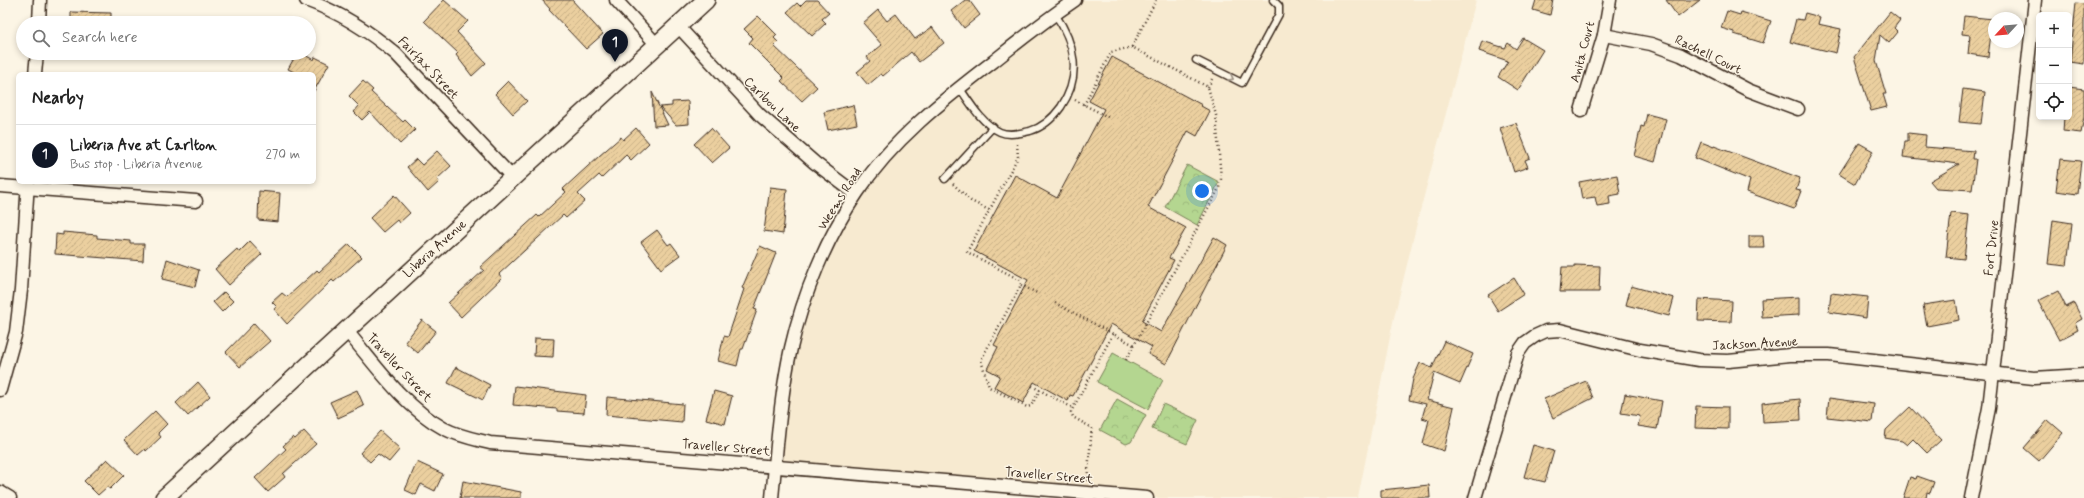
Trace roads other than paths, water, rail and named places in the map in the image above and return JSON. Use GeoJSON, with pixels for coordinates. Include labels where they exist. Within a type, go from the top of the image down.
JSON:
{"type":"FeatureCollection","features":[{"type":"Feature","properties":{"kind":"main road","name":"Liberia Avenue"},"geometry":{"type":"LineString","coordinates":[[164,498],[706,0]]}},
{"type":"Feature","properties":{"kind":"street"},"geometry":{"type":"LineString","coordinates":[[39,16],[40,0]]}},
{"type":"Feature","properties":{"kind":"street","name":"Fairfax Street"},"geometry":{"type":"LineString","coordinates":[[306,0],[347,18],[376,37],[396,54],[513,178]]}},
{"type":"Feature","properties":{"kind":"street"},"geometry":{"type":"LineString","coordinates":[[616,0],[657,45]]}},
{"type":"Feature","properties":{"kind":"street","name":"Weems Road"},"geometry":{"type":"LineString","coordinates":[[772,498],[784,379],[800,314],[815,274],[832,236],[856,194],[892,148],[927,114],[959,87],[1075,0]]}},
{"type":"Feature","properties":{"kind":"street","name":"Anita Court"},"geometry":{"type":"LineString","coordinates":[[1582,111],[1604,34],[1610,0]]}},
{"type":"Feature","properties":{"kind":"street","name":"Fort Drive"},"geometry":{"type":"LineString","coordinates":[[1971,498],[1987,423],[2035,0]]}},
{"type":"Feature","properties":{"kind":"street","name":"Caribou Lane"},"geometry":{"type":"LineString","coordinates":[[678,26],[760,115],[810,158],[856,194]]}},
{"type":"Feature","properties":{"kind":"street","name":"Rachell Court"},"geometry":{"type":"LineString","coordinates":[[1604,34],[1651,44],[1681,55],[1748,90],[1798,109]]}},
{"type":"Feature","properties":{"kind":"street"},"geometry":{"type":"LineString","coordinates":[[35,72],[36,60]]}},
{"type":"Feature","properties":{"kind":"street"},"geometry":{"type":"LineString","coordinates":[[0,186],[27,185],[196,202]]}},
{"type":"Feature","properties":{"kind":"street"},"geometry":{"type":"LineString","coordinates":[[0,390],[16,332],[22,290],[27,185]]}},
{"type":"Feature","properties":{"kind":"street","name":"Traveller Street"},"geometry":{"type":"LineString","coordinates":[[346,330],[412,406],[429,419],[464,437],[490,443],[1147,498]]}},
{"type":"Feature","properties":{"kind":"street","name":"Jackson Avenue"},"geometry":{"type":"LineString","coordinates":[[1475,498],[1518,353],[1525,343],[1546,331],[1560,330],[1640,350],[1699,360],[1728,361],[1790,355],[1829,355],[2034,378],[2084,375]]}},
{"type":"Feature","properties":{"kind":"street"},"geometry":{"type":"LineString","coordinates":[[0,492],[10,498]]}},
{"type":"Feature","properties":{"kind":"lane"},"geometry":{"type":"LineString","coordinates":[[1196,60],[1242,83],[1279,14],[1279,6],[1273,0]]}},
{"type":"Feature","properties":{"kind":"lane"},"geometry":{"type":"LineString","coordinates":[[959,87],[978,114],[992,127],[1001,132],[1016,133],[1035,130],[1053,118],[1068,96],[1074,76],[1074,62],[1071,45],[1065,29],[1055,14]]}},
{"type":"Feature","properties":{"kind":"lane"},"geometry":{"type":"LineString","coordinates":[[946,179],[992,127]]}},
{"type":"Feature","properties":{"kind":"place","name":"Liberia Ave at Carlton"},"geometry":{"type":"Point","coordinates":[615,62]}}]}
